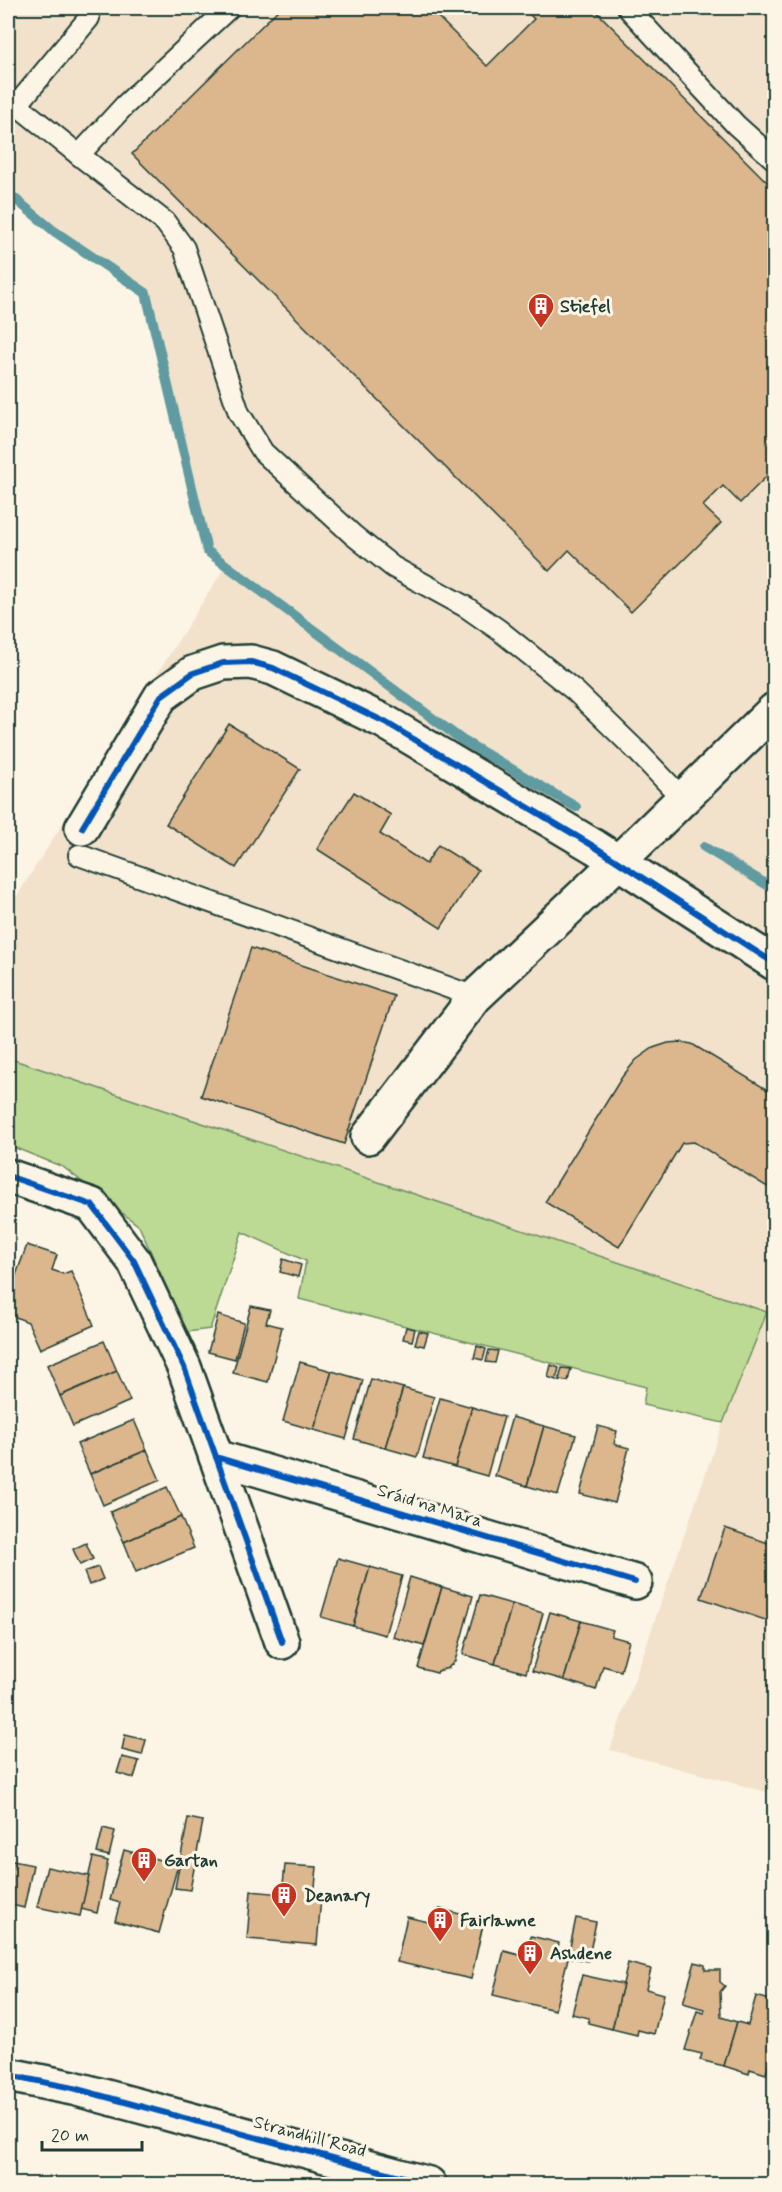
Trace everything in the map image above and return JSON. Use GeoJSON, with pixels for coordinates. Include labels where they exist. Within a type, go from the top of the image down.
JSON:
{"type":"FeatureCollection","features":[{"type":"Feature","properties":{"kind":"street"},"geometry":{"type":"LineString","coordinates":[[81,841],[161,696],[193,673],[223,663],[251,662],[273,668],[386,722],[618,862],[774,963]]}},
{"type":"Feature","properties":{"kind":"street"},"geometry":{"type":"LineString","coordinates":[[368,1137],[475,997],[683,799],[769,724]]}},
{"type":"Feature","properties":{"kind":"street"},"geometry":{"type":"LineString","coordinates":[[8,1176],[92,1205],[134,1262],[184,1367],[282,1642]]}},
{"type":"Feature","properties":{"kind":"street","name":"Sráid na Mara"},"geometry":{"type":"LineString","coordinates":[[216,1456],[635,1582]]}},
{"type":"Feature","properties":{"kind":"street","name":"Strandhill Road"},"geometry":{"type":"LineString","coordinates":[[8,2075],[73,2088],[429,2184]]}},
{"type":"Feature","properties":{"kind":"lane"},"geometry":{"type":"LineString","coordinates":[[79,155],[125,105],[230,8]]}},
{"type":"Feature","properties":{"kind":"lane"},"geometry":{"type":"LineString","coordinates":[[628,8],[736,124],[774,159]]}},
{"type":"Feature","properties":{"kind":"lane"},"geometry":{"type":"LineString","coordinates":[[89,18],[17,105],[165,222],[184,248],[239,413],[263,452],[353,535],[393,567],[466,607],[499,630],[575,691],[683,799]]}},
{"type":"Feature","properties":{"kind":"lane"},"geometry":{"type":"LineString","coordinates":[[81,841],[475,997]]}},
{"type":"Feature","properties":{"kind":"shaded area"},"geometry":{"type":"Polygon","coordinates":[[[8,8],[774,8],[774,1794],[610,1750],[723,1423],[767,1312],[8,1058],[8,910],[226,565],[207,551],[146,293],[54,231],[8,193],[8,8]]]}},
{"type":"Feature","properties":{"kind":"green space"},"geometry":{"type":"Polygon","coordinates":[[[8,1058],[767,1312],[723,1423],[643,1405],[646,1387],[299,1299],[306,1261],[242,1232],[210,1329],[187,1332],[139,1226],[63,1167],[8,1145],[8,1058]]]}},
{"type":"Feature","properties":{"kind":"building","name":"Stiefel"},"geometry":{"type":"Polygon","coordinates":[[[280,8],[429,8],[487,66],[534,19],[523,8],[593,8],[774,189],[774,469],[740,503],[723,486],[703,506],[721,523],[631,612],[569,550],[549,571],[132,154],[280,8]]]}},
{"type":"Feature","properties":{"kind":"building"},"geometry":{"type":"Polygon","coordinates":[[[229,724],[300,769],[236,868],[166,824],[229,724]]]}},
{"type":"Feature","properties":{"kind":"building"},"geometry":{"type":"Polygon","coordinates":[[[354,792],[391,815],[380,834],[426,864],[438,845],[478,870],[441,928],[317,849],[354,792]]]}},
{"type":"Feature","properties":{"kind":"building"},"geometry":{"type":"Polygon","coordinates":[[[251,948],[394,996],[344,1144],[201,1096],[251,948]]]}},
{"type":"Feature","properties":{"kind":"building"},"geometry":{"type":"Polygon","coordinates":[[[680,1042],[692,1044],[774,1094],[774,1191],[694,1142],[682,1143],[619,1247],[545,1202],[622,1077],[636,1060],[653,1048],[680,1042]]]}},
{"type":"Feature","properties":{"kind":"building"},"geometry":{"type":"Polygon","coordinates":[[[27,1245],[57,1255],[52,1270],[63,1274],[71,1271],[94,1325],[40,1349],[28,1322],[8,1314],[8,1297],[27,1245]]]}},
{"type":"Feature","properties":{"kind":"building"},"geometry":{"type":"Polygon","coordinates":[[[283,1259],[301,1265],[298,1277],[280,1272],[283,1259]]]}},
{"type":"Feature","properties":{"kind":"building"},"geometry":{"type":"Polygon","coordinates":[[[251,1306],[270,1310],[266,1323],[282,1327],[268,1382],[233,1373],[251,1306]]]}},
{"type":"Feature","properties":{"kind":"building"},"geometry":{"type":"Polygon","coordinates":[[[218,1315],[244,1323],[235,1359],[208,1352],[218,1315]]]}},
{"type":"Feature","properties":{"kind":"building"},"geometry":{"type":"Polygon","coordinates":[[[406,1327],[415,1329],[412,1341],[403,1339],[406,1327]]]}},
{"type":"Feature","properties":{"kind":"building"},"geometry":{"type":"Polygon","coordinates":[[[419,1331],[428,1333],[424,1346],[415,1344],[419,1331]]]}},
{"type":"Feature","properties":{"kind":"building"},"geometry":{"type":"Polygon","coordinates":[[[104,1341],[117,1371],[60,1396],[47,1365],[104,1341]]]}},
{"type":"Feature","properties":{"kind":"building"},"geometry":{"type":"Polygon","coordinates":[[[477,1346],[486,1349],[483,1360],[474,1358],[477,1346]]]}},
{"type":"Feature","properties":{"kind":"building"},"geometry":{"type":"Polygon","coordinates":[[[489,1350],[498,1351],[495,1363],[486,1362],[489,1350]]]}},
{"type":"Feature","properties":{"kind":"building"},"geometry":{"type":"Polygon","coordinates":[[[300,1362],[332,1371],[314,1430],[283,1421],[300,1362]]]}},
{"type":"Feature","properties":{"kind":"building"},"geometry":{"type":"Polygon","coordinates":[[[551,1365],[559,1368],[556,1380],[548,1377],[551,1365]]]}},
{"type":"Feature","properties":{"kind":"building"},"geometry":{"type":"Polygon","coordinates":[[[562,1368],[571,1369],[568,1381],[559,1380],[562,1368]]]}},
{"type":"Feature","properties":{"kind":"building"},"geometry":{"type":"Polygon","coordinates":[[[117,1371],[130,1401],[73,1426],[60,1396],[117,1371]]]}},
{"type":"Feature","properties":{"kind":"building"},"geometry":{"type":"Polygon","coordinates":[[[332,1371],[363,1380],[346,1439],[314,1430],[332,1371]]]}},
{"type":"Feature","properties":{"kind":"building"},"geometry":{"type":"Polygon","coordinates":[[[371,1379],[403,1388],[385,1448],[354,1439],[371,1379]]]}},
{"type":"Feature","properties":{"kind":"building"},"geometry":{"type":"Polygon","coordinates":[[[403,1388],[434,1397],[417,1457],[385,1448],[403,1388]]]}},
{"type":"Feature","properties":{"kind":"building"},"geometry":{"type":"Polygon","coordinates":[[[440,1398],[472,1407],[455,1467],[423,1458],[440,1398]]]}},
{"type":"Feature","properties":{"kind":"building"},"geometry":{"type":"Polygon","coordinates":[[[472,1407],[504,1417],[487,1476],[455,1467],[472,1407]]]}},
{"type":"Feature","properties":{"kind":"building"},"geometry":{"type":"Polygon","coordinates":[[[512,1417],[544,1426],[527,1486],[495,1476],[512,1417]]]}},
{"type":"Feature","properties":{"kind":"building"},"geometry":{"type":"Polygon","coordinates":[[[134,1420],[147,1450],[90,1474],[77,1444],[134,1420]]]}},
{"type":"Feature","properties":{"kind":"building"},"geometry":{"type":"Polygon","coordinates":[[[544,1426],[576,1435],[558,1495],[527,1486],[544,1426]]]}},
{"type":"Feature","properties":{"kind":"building"},"geometry":{"type":"Polygon","coordinates":[[[598,1426],[617,1431],[614,1444],[629,1448],[615,1503],[580,1494],[598,1426]]]}},
{"type":"Feature","properties":{"kind":"building"},"geometry":{"type":"Polygon","coordinates":[[[147,1450],[160,1480],[103,1505],[90,1474],[147,1450]]]}},
{"type":"Feature","properties":{"kind":"building"},"geometry":{"type":"Polygon","coordinates":[[[167,1487],[181,1517],[124,1542],[110,1512],[167,1487]]]}},
{"type":"Feature","properties":{"kind":"building"},"geometry":{"type":"Polygon","coordinates":[[[181,1517],[194,1548],[136,1572],[124,1542],[181,1517]]]}},
{"type":"Feature","properties":{"kind":"building"},"geometry":{"type":"Polygon","coordinates":[[[725,1528],[774,1545],[774,1623],[701,1598],[725,1528]]]}},
{"type":"Feature","properties":{"kind":"building"},"geometry":{"type":"Polygon","coordinates":[[[86,1543],[93,1559],[80,1565],[73,1549],[86,1543]]]}},
{"type":"Feature","properties":{"kind":"building"},"geometry":{"type":"Polygon","coordinates":[[[338,1558],[370,1567],[353,1626],[321,1617],[338,1558]]]}},
{"type":"Feature","properties":{"kind":"building"},"geometry":{"type":"Polygon","coordinates":[[[98,1567],[103,1579],[89,1585],[84,1572],[98,1567]]]}},
{"type":"Feature","properties":{"kind":"building"},"geometry":{"type":"Polygon","coordinates":[[[370,1567],[402,1576],[385,1635],[353,1626],[370,1567]]]}},
{"type":"Feature","properties":{"kind":"building"},"geometry":{"type":"Polygon","coordinates":[[[410,1577],[442,1587],[424,1646],[393,1637],[410,1577]]]}},
{"type":"Feature","properties":{"kind":"building"},"geometry":{"type":"Polygon","coordinates":[[[442,1587],[473,1596],[455,1661],[448,1668],[437,1673],[418,1668],[442,1587]]]}},
{"type":"Feature","properties":{"kind":"building"},"geometry":{"type":"Polygon","coordinates":[[[480,1595],[512,1604],[495,1664],[463,1654],[480,1595]]]}},
{"type":"Feature","properties":{"kind":"building"},"geometry":{"type":"Polygon","coordinates":[[[512,1604],[543,1613],[526,1673],[495,1664],[512,1604]]]}},
{"type":"Feature","properties":{"kind":"building"},"geometry":{"type":"Polygon","coordinates":[[[550,1612],[581,1621],[564,1680],[532,1671],[550,1612]]]}},
{"type":"Feature","properties":{"kind":"building"},"geometry":{"type":"Polygon","coordinates":[[[581,1621],[613,1630],[611,1636],[629,1641],[621,1671],[603,1666],[596,1690],[564,1680],[581,1621]]]}},
{"type":"Feature","properties":{"kind":"building"},"geometry":{"type":"Polygon","coordinates":[[[125,1735],[146,1740],[142,1755],[122,1750],[125,1735]]]}},
{"type":"Feature","properties":{"kind":"building"},"geometry":{"type":"Polygon","coordinates":[[[122,1757],[139,1761],[134,1778],[117,1773],[122,1757]]]}},
{"type":"Feature","properties":{"kind":"building"},"geometry":{"type":"Polygon","coordinates":[[[188,1818],[203,1821],[190,1890],[175,1888],[188,1818]]]}},
{"type":"Feature","properties":{"kind":"building"},"geometry":{"type":"Polygon","coordinates":[[[103,1828],[115,1831],[109,1856],[97,1853],[103,1828]]]}},
{"type":"Feature","properties":{"kind":"building","name":"Gartan"},"geometry":{"type":"Polygon","coordinates":[[[124,1850],[178,1865],[159,1933],[115,1921],[120,1903],[110,1900],[124,1850]]]}},
{"type":"Feature","properties":{"kind":"building"},"geometry":{"type":"Polygon","coordinates":[[[93,1857],[108,1861],[97,1913],[81,1909],[93,1857]]]}},
{"type":"Feature","properties":{"kind":"building"},"geometry":{"type":"Polygon","coordinates":[[[8,1860],[33,1865],[24,1908],[8,1904],[8,1860]]]}},
{"type":"Feature","properties":{"kind":"building","name":"Deanary"},"geometry":{"type":"Polygon","coordinates":[[[285,1865],[317,1867],[314,1897],[321,1897],[317,1945],[247,1939],[251,1891],[282,1894],[285,1865]]]}},
{"type":"Feature","properties":{"kind":"building"},"geometry":{"type":"Polygon","coordinates":[[[47,1867],[89,1876],[80,1916],[37,1907],[47,1867]]]}},
{"type":"Feature","properties":{"kind":"building","name":"Fairlawne"},"geometry":{"type":"Polygon","coordinates":[[[440,1909],[484,1920],[471,1979],[397,1962],[407,1917],[437,1924],[440,1909]]]}},
{"type":"Feature","properties":{"kind":"building"},"geometry":{"type":"Polygon","coordinates":[[[576,1918],[596,1922],[588,1961],[568,1957],[576,1918]]]}},
{"type":"Feature","properties":{"kind":"building","name":"Ashdene"},"geometry":{"type":"Polygon","coordinates":[[[531,1936],[559,1943],[556,1955],[568,1958],[555,2010],[493,1995],[504,1951],[527,1957],[531,1936]]]}},
{"type":"Feature","properties":{"kind":"building"},"geometry":{"type":"Polygon","coordinates":[[[695,1962],[705,1965],[705,1970],[720,1970],[720,1982],[725,1986],[720,1992],[721,2017],[737,2022],[724,2066],[700,2060],[702,2054],[685,2050],[697,2011],[704,2013],[704,2009],[683,2003],[695,1962]]]}},
{"type":"Feature","properties":{"kind":"building"},"geometry":{"type":"Polygon","coordinates":[[[628,1963],[651,1969],[646,1989],[664,1994],[654,2034],[638,2030],[637,2035],[612,2029],[628,1963]]]}},
{"type":"Feature","properties":{"kind":"building"},"geometry":{"type":"Polygon","coordinates":[[[582,1975],[623,1984],[612,2029],[588,2023],[589,2018],[572,2014],[582,1975]]]}},
{"type":"Feature","properties":{"kind":"building"},"geometry":{"type":"Polygon","coordinates":[[[756,1996],[774,2001],[774,2045],[766,2074],[750,2069],[749,2074],[724,2066],[737,2022],[748,2025],[756,1996]]]}},
{"type":"Feature","properties":{"kind":"waterway"},"geometry":{"type":"LineString","coordinates":[[8,193],[54,231],[146,293],[207,551],[462,740],[576,807]]}},
{"type":"Feature","properties":{"kind":"waterway"},"geometry":{"type":"LineString","coordinates":[[704,847],[774,889]]}},
{"type":"Feature","properties":{"kind":"cycle path"},"geometry":{"type":"LineString","coordinates":[[82,828],[161,696],[193,673],[223,663],[251,662],[273,668],[385,722],[595,847],[774,963]]}},
{"type":"Feature","properties":{"kind":"cycle path"},"geometry":{"type":"LineString","coordinates":[[8,1176],[92,1205],[134,1261],[184,1367],[282,1642]]}},
{"type":"Feature","properties":{"kind":"cycle path"},"geometry":{"type":"LineString","coordinates":[[216,1457],[635,1582]]}},
{"type":"Feature","properties":{"kind":"cycle path"},"geometry":{"type":"LineString","coordinates":[[8,2075],[73,2088],[429,2184]]}},
{"type":"Feature","properties":{"kind":"place","name":"Stiefel"},"geometry":{"type":"Point","coordinates":[541,329]}},
{"type":"Feature","properties":{"kind":"place","name":"Gartan"},"geometry":{"type":"Point","coordinates":[144,1883]}},
{"type":"Feature","properties":{"kind":"place","name":"Deanary"},"geometry":{"type":"Point","coordinates":[284,1918]}},
{"type":"Feature","properties":{"kind":"place","name":"Fairlawne"},"geometry":{"type":"Point","coordinates":[440,1943]}},
{"type":"Feature","properties":{"kind":"place","name":"Ashdene"},"geometry":{"type":"Point","coordinates":[530,1976]}}]}
